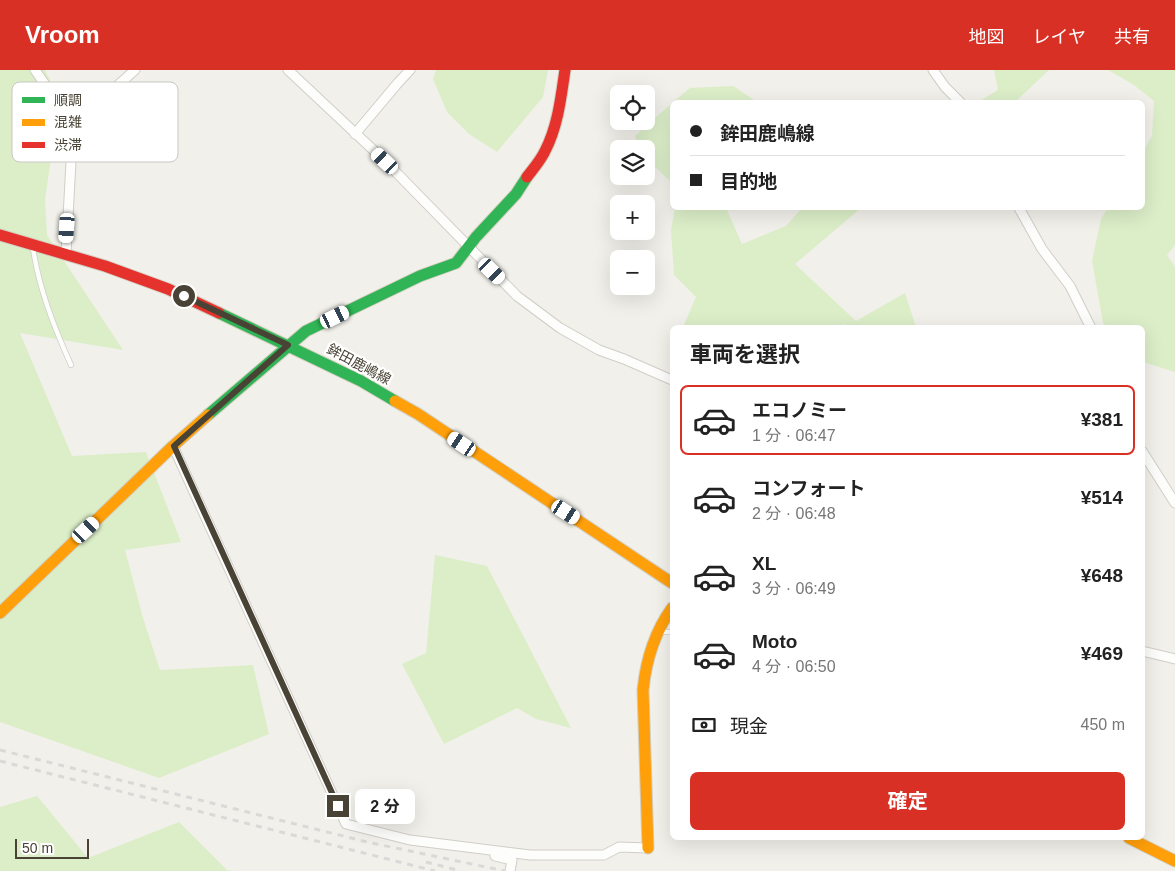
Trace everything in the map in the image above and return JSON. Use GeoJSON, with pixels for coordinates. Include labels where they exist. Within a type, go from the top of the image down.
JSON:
{"type":"FeatureCollection","features":[{"type":"Feature","properties":{"kind":"street"},"geometry":{"type":"LineString","coordinates":[[35,70],[43,82]]}},
{"type":"Feature","properties":{"kind":"street"},"geometry":{"type":"LineString","coordinates":[[121,82],[135,70]]}},
{"type":"Feature","properties":{"kind":"street"},"geometry":{"type":"LineString","coordinates":[[288,70],[385,161],[517,296],[560,328],[599,350],[670,379]]}},
{"type":"Feature","properties":{"kind":"street"},"geometry":{"type":"LineString","coordinates":[[355,134],[410,70]]}},
{"type":"Feature","properties":{"kind":"street"},"geometry":{"type":"LineString","coordinates":[[0,613],[174,446],[288,345],[306,332],[379,295],[420,276],[456,263],[516,194],[544,152],[552,135],[566,70]]}},
{"type":"Feature","properties":{"kind":"street"},"geometry":{"type":"LineString","coordinates":[[932,70],[958,100]]}},
{"type":"Feature","properties":{"kind":"street"},"geometry":{"type":"LineString","coordinates":[[66,254],[71,162]]}},
{"type":"Feature","properties":{"kind":"street"},"geometry":{"type":"LineString","coordinates":[[1020,210],[1042,249],[1070,286],[1090,325]]}},
{"type":"Feature","properties":{"kind":"street","name":"鉾田鹿嶋線"},"geometry":{"type":"LineString","coordinates":[[0,235],[105,266],[168,289],[361,381],[418,414],[670,583]]}},
{"type":"Feature","properties":{"kind":"street"},"geometry":{"type":"LineString","coordinates":[[174,446],[346,824],[410,840],[512,860],[510,871]]}},
{"type":"Feature","properties":{"kind":"street"},"geometry":{"type":"LineString","coordinates":[[1145,456],[1175,504]]}},
{"type":"Feature","properties":{"kind":"street"},"geometry":{"type":"LineString","coordinates":[[410,840],[530,855],[604,855],[619,847],[648,848],[644,672],[656,632],[670,611]]}},
{"type":"Feature","properties":{"kind":"street"},"geometry":{"type":"LineString","coordinates":[[1145,652],[1175,659]]}},
{"type":"Feature","properties":{"kind":"street"},"geometry":{"type":"LineString","coordinates":[[1133,840],[1175,861]]}},
{"type":"Feature","properties":{"kind":"lane"},"geometry":{"type":"LineString","coordinates":[[32,244],[36,273],[56,333],[71,365]]}},
{"type":"Feature","properties":{"kind":"lane"},"geometry":{"type":"LineString","coordinates":[[656,632],[670,632]]}},
{"type":"Feature","properties":{"kind":"green space"},"geometry":{"type":"Polygon","coordinates":[[[0,70],[45,70],[51,82],[12,82],[12,162],[50,162],[45,200],[47,235],[123,350],[20,333],[72,456],[146,452],[181,542],[125,550],[143,618],[160,670],[253,665],[269,734],[159,778],[0,722],[0,70]]]}},
{"type":"Feature","properties":{"kind":"green space"},"geometry":{"type":"Polygon","coordinates":[[[436,70],[548,70],[543,97],[497,152],[469,134],[447,112],[433,79],[436,70]]]}},
{"type":"Feature","properties":{"kind":"green space"},"geometry":{"type":"Polygon","coordinates":[[[994,70],[1049,70],[1017,100],[981,100],[998,90],[994,70]]]}},
{"type":"Feature","properties":{"kind":"green space"},"geometry":{"type":"Polygon","coordinates":[[[1108,70],[1175,70],[1175,245],[1167,255],[1175,267],[1175,372],[1145,363],[1145,325],[1105,325],[1103,323],[1092,261],[1101,219],[1107,210],[1145,210],[1145,148],[1152,136],[1154,101],[1134,85],[1108,70]]]}},
{"type":"Feature","properties":{"kind":"green space"},"geometry":{"type":"Polygon","coordinates":[[[733,86],[754,100],[675,100],[690,88],[733,86]]]}},
{"type":"Feature","properties":{"kind":"green space"},"geometry":{"type":"Polygon","coordinates":[[[670,105],[670,181],[655,167],[655,140],[636,140],[635,136],[642,130],[655,130],[655,118],[670,105]]]}},
{"type":"Feature","properties":{"kind":"green space"},"geometry":{"type":"Polygon","coordinates":[[[675,210],[727,210],[742,244],[786,226],[800,210],[859,210],[795,264],[856,321],[905,293],[915,325],[684,325],[696,297],[674,275],[671,230],[675,210]]]}},
{"type":"Feature","properties":{"kind":"green space"},"geometry":{"type":"Polygon","coordinates":[[[435,555],[487,566],[571,728],[536,719],[517,708],[444,744],[402,664],[426,653],[435,555]]]}},
{"type":"Feature","properties":{"kind":"green space"},"geometry":{"type":"Polygon","coordinates":[[[37,796],[88,858],[179,822],[227,870],[234,871],[0,871],[0,807],[37,796]]]}},
{"type":"Feature","properties":{"kind":"railway"},"geometry":{"type":"LineString","coordinates":[[0,750],[367,842],[505,871]]}},
{"type":"Feature","properties":{"kind":"railway"},"geometry":{"type":"LineString","coordinates":[[0,761],[435,871]]}},
{"type":"Feature","properties":{"kind":"railway"},"geometry":{"type":"LineString","coordinates":[[426,862],[461,871]]}},
{"type":"Feature","properties":{"kind":"traffic: fast"},"geometry":{"type":"LineString","coordinates":[[208,415],[306,331],[420,276],[456,263],[476,237],[516,194],[527,177]]}},
{"type":"Feature","properties":{"kind":"traffic: fast"},"geometry":{"type":"LineString","coordinates":[[219,313],[361,381],[395,401]]}},
{"type":"Feature","properties":{"kind":"traffic: slow"},"geometry":{"type":"LineString","coordinates":[[395,401],[418,414],[670,582]]}},
{"type":"Feature","properties":{"kind":"traffic: slow"},"geometry":{"type":"LineString","coordinates":[[0,613],[173,446],[208,415]]}},
{"type":"Feature","properties":{"kind":"traffic: slow"},"geometry":{"type":"LineString","coordinates":[[648,848],[643,690],[646,668],[652,647],[660,627],[670,611]]}},
{"type":"Feature","properties":{"kind":"traffic: slow"},"geometry":{"type":"LineString","coordinates":[[1133,840],[1175,861]]}},
{"type":"Feature","properties":{"kind":"traffic: jam"},"geometry":{"type":"LineString","coordinates":[[527,177],[543,154],[553,132],[565,70]]}},
{"type":"Feature","properties":{"kind":"traffic: jam"},"geometry":{"type":"LineString","coordinates":[[0,235],[105,266],[168,289],[219,313]]}},
{"type":"Feature","properties":{"kind":"route"},"geometry":{"type":"LineString","coordinates":[[184,296],[288,345],[174,446],[338,806]]}}]}
